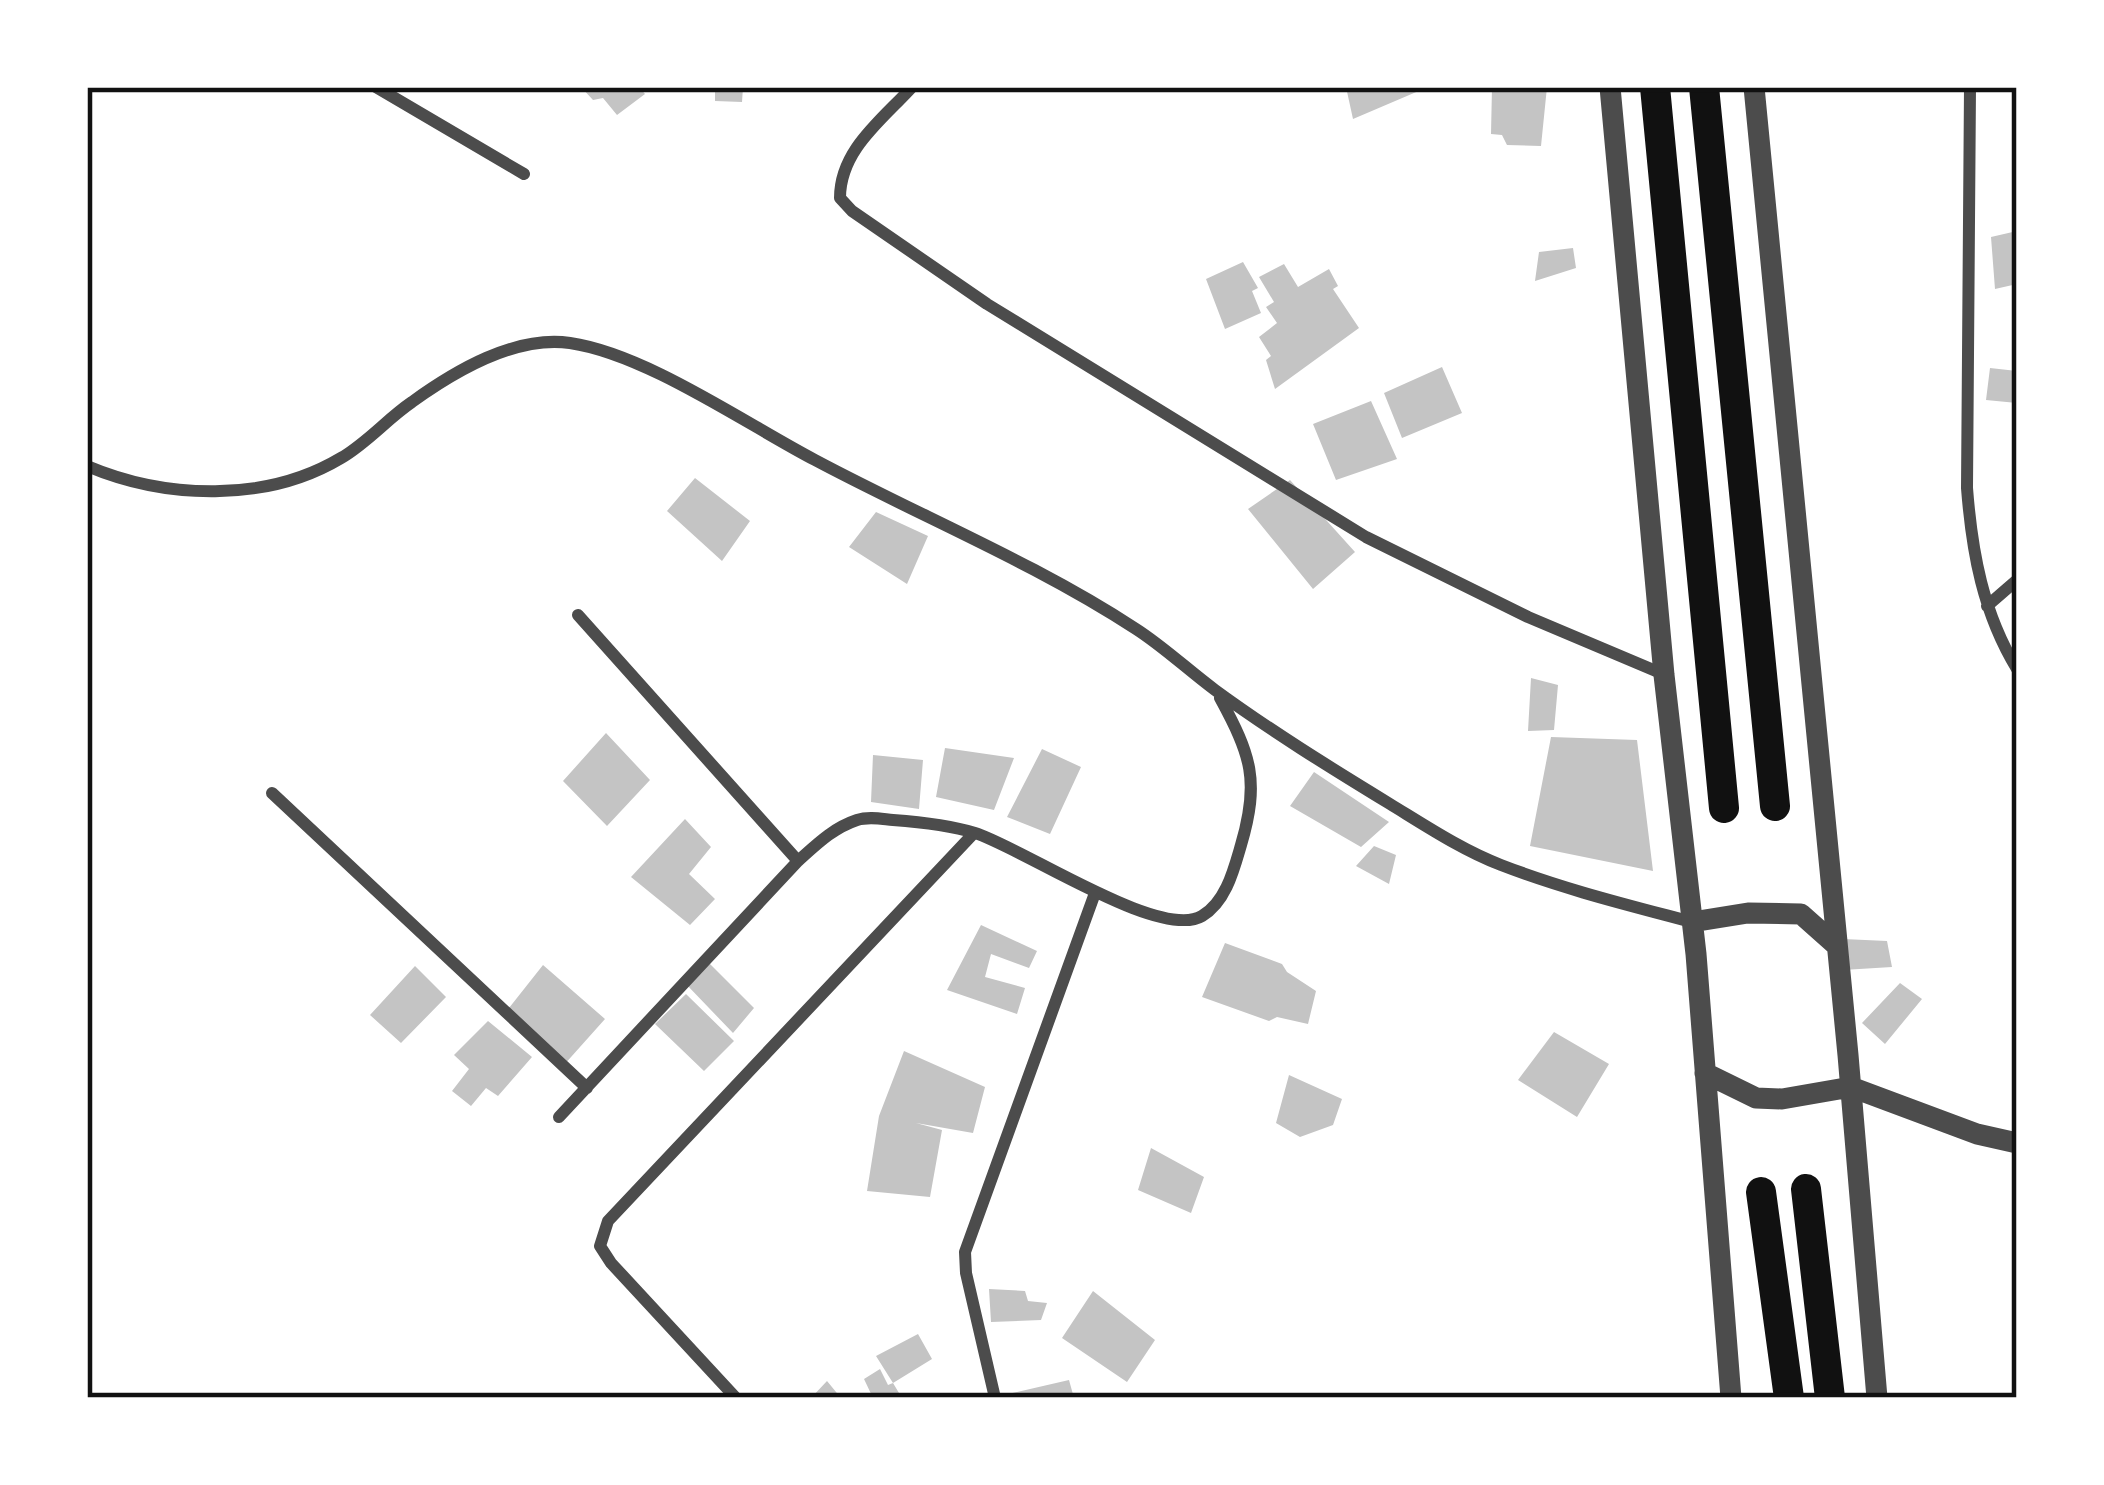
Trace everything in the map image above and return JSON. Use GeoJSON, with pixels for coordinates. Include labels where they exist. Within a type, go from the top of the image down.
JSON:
{"type":"FeatureCollection","features":[{"type":"Feature","properties":{"kind":"main road"},"geometry":{"type":"LineString","coordinates":[[1655,87],[1724,808]]}},
{"type":"Feature","properties":{"kind":"main road"},"geometry":{"type":"LineString","coordinates":[[1704,87],[1774,806]]}},
{"type":"Feature","properties":{"kind":"main road"},"geometry":{"type":"LineString","coordinates":[[1806,1189],[1831,1398]]}},
{"type":"Feature","properties":{"kind":"main road"},"geometry":{"type":"LineString","coordinates":[[1761,1192],[1789,1398]]}},
{"type":"Feature","properties":{"kind":"street"},"geometry":{"type":"LineString","coordinates":[[376,87],[524,174]]}},
{"type":"Feature","properties":{"kind":"street"},"geometry":{"type":"LineString","coordinates":[[913,87],[847,158],[840,198],[852,211],[987,304],[1366,537],[1528,616],[1664,675]]}},
{"type":"Feature","properties":{"kind":"street"},"geometry":{"type":"LineString","coordinates":[[1610,87],[1664,675],[1692,922],[1731,1398]]}},
{"type":"Feature","properties":{"kind":"street"},"geometry":{"type":"LineString","coordinates":[[1754,87],[1838,946],[1876,1398]]}},
{"type":"Feature","properties":{"kind":"street"},"geometry":{"type":"LineString","coordinates":[[1970,87],[1967,488],[1971,546],[1987,606],[2017,669]]}},
{"type":"Feature","properties":{"kind":"street"},"geometry":{"type":"LineString","coordinates":[[87,466],[154,487],[219,491],[261,487],[307,475],[344,457],[411,402],[469,367],[533,343],[571,343],[682,386],[813,459],[1058,581],[1141,632],[1216,691],[1328,766],[1481,856],[1559,885],[1692,922],[1748,913],[1801,914],[1838,946]]}},
{"type":"Feature","properties":{"kind":"street"},"geometry":{"type":"LineString","coordinates":[[1987,606],[2017,580]]}},
{"type":"Feature","properties":{"kind":"street"},"geometry":{"type":"LineString","coordinates":[[578,616],[798,861]]}},
{"type":"Feature","properties":{"kind":"street"},"geometry":{"type":"LineString","coordinates":[[559,1117],[798,861],[829,832],[863,818],[914,821],[974,833],[1038,860],[1095,893],[1157,916],[1185,921],[1201,916],[1227,886],[1253,785],[1246,749],[1216,691]]}},
{"type":"Feature","properties":{"kind":"street"},"geometry":{"type":"LineString","coordinates":[[272,793],[587,1088]]}},
{"type":"Feature","properties":{"kind":"street"},"geometry":{"type":"LineString","coordinates":[[736,1398],[611,1263],[600,1246],[601,1232],[974,833]]}},
{"type":"Feature","properties":{"kind":"street"},"geometry":{"type":"LineString","coordinates":[[995,1398],[965,1273],[965,1252],[1095,893]]}},
{"type":"Feature","properties":{"kind":"street"},"geometry":{"type":"LineString","coordinates":[[1705,1073],[1756,1098],[1782,1099],[1851,1087],[1977,1134],[2017,1143]]}},
{"type":"Feature","properties":{"kind":"building"},"geometry":{"type":"Polygon","coordinates":[[[581,87],[639,87],[645,94],[617,115],[603,98],[593,100],[581,87]]]}},
{"type":"Feature","properties":{"kind":"building"},"geometry":{"type":"Polygon","coordinates":[[[715,87],[743,87],[742,102],[715,101],[715,87]]]}},
{"type":"Feature","properties":{"kind":"building"},"geometry":{"type":"Polygon","coordinates":[[[1346,87],[1428,87],[1353,119],[1346,87]]]}},
{"type":"Feature","properties":{"kind":"building"},"geometry":{"type":"Polygon","coordinates":[[[1492,87],[1547,87],[1541,146],[1507,145],[1502,135],[1491,134],[1492,87]]]}},
{"type":"Feature","properties":{"kind":"building"},"geometry":{"type":"Polygon","coordinates":[[[2017,231],[2017,284],[1995,289],[1991,237],[2017,231]]]}},
{"type":"Feature","properties":{"kind":"building"},"geometry":{"type":"Polygon","coordinates":[[[1573,248],[1576,268],[1535,281],[1539,252],[1573,248]]]}},
{"type":"Feature","properties":{"kind":"building"},"geometry":{"type":"Polygon","coordinates":[[[1243,262],[1258,288],[1252,291],[1261,313],[1225,329],[1206,279],[1243,262]]]}},
{"type":"Feature","properties":{"kind":"building"},"geometry":{"type":"Polygon","coordinates":[[[1284,264],[1298,287],[1329,269],[1338,286],[1333,289],[1359,328],[1275,389],[1266,360],[1271,356],[1259,337],[1277,323],[1266,307],[1274,302],[1259,277],[1284,264]]]}},
{"type":"Feature","properties":{"kind":"building"},"geometry":{"type":"Polygon","coordinates":[[[1442,367],[1462,413],[1402,438],[1384,393],[1442,367]]]}},
{"type":"Feature","properties":{"kind":"building"},"geometry":{"type":"Polygon","coordinates":[[[1990,368],[2017,371],[2017,403],[1986,400],[1990,368]]]}},
{"type":"Feature","properties":{"kind":"building"},"geometry":{"type":"Polygon","coordinates":[[[1371,401],[1397,459],[1336,480],[1313,424],[1371,401]]]}},
{"type":"Feature","properties":{"kind":"building"},"geometry":{"type":"Polygon","coordinates":[[[695,478],[750,521],[722,561],[667,511],[695,478]]]}},
{"type":"Feature","properties":{"kind":"building"},"geometry":{"type":"Polygon","coordinates":[[[1290,480],[1355,552],[1313,589],[1248,509],[1290,480]]]}},
{"type":"Feature","properties":{"kind":"building"},"geometry":{"type":"Polygon","coordinates":[[[876,512],[928,536],[907,584],[849,547],[876,512]]]}},
{"type":"Feature","properties":{"kind":"building"},"geometry":{"type":"Polygon","coordinates":[[[1531,678],[1558,685],[1554,730],[1528,731],[1531,678]]]}},
{"type":"Feature","properties":{"kind":"building"},"geometry":{"type":"Polygon","coordinates":[[[606,733],[650,780],[607,826],[563,781],[606,733]]]}},
{"type":"Feature","properties":{"kind":"building"},"geometry":{"type":"Polygon","coordinates":[[[1551,737],[1637,740],[1653,871],[1530,846],[1551,737]]]}},
{"type":"Feature","properties":{"kind":"building"},"geometry":{"type":"Polygon","coordinates":[[[945,748],[1014,758],[994,810],[936,797],[945,748]]]}},
{"type":"Feature","properties":{"kind":"building"},"geometry":{"type":"Polygon","coordinates":[[[1042,749],[1081,767],[1050,834],[1007,817],[1042,749]]]}},
{"type":"Feature","properties":{"kind":"building"},"geometry":{"type":"Polygon","coordinates":[[[873,755],[923,760],[919,809],[871,802],[873,755]]]}},
{"type":"Feature","properties":{"kind":"building"},"geometry":{"type":"Polygon","coordinates":[[[1314,772],[1389,822],[1361,847],[1290,806],[1314,772]]]}},
{"type":"Feature","properties":{"kind":"building"},"geometry":{"type":"Polygon","coordinates":[[[685,819],[711,847],[689,874],[715,899],[690,925],[631,877],[685,819]]]}},
{"type":"Feature","properties":{"kind":"building"},"geometry":{"type":"Polygon","coordinates":[[[1374,846],[1396,855],[1389,884],[1356,866],[1374,846]]]}},
{"type":"Feature","properties":{"kind":"building"},"geometry":{"type":"Polygon","coordinates":[[[981,925],[1037,951],[1029,968],[991,954],[985,977],[1025,988],[1017,1014],[947,990],[981,925]]]}},
{"type":"Feature","properties":{"kind":"building"},"geometry":{"type":"Polygon","coordinates":[[[1843,939],[1887,941],[1892,967],[1843,970],[1843,939]]]}},
{"type":"Feature","properties":{"kind":"building"},"geometry":{"type":"Polygon","coordinates":[[[1225,943],[1282,964],[1316,991],[1308,1024],[1277,1017],[1269,1021],[1202,997],[1225,943]]]}},
{"type":"Feature","properties":{"kind":"building"},"geometry":{"type":"Polygon","coordinates":[[[710,964],[754,1008],[733,1033],[685,983],[710,964]]]}},
{"type":"Feature","properties":{"kind":"building"},"geometry":{"type":"Polygon","coordinates":[[[543,965],[605,1019],[563,1066],[509,1008],[543,965]]]}},
{"type":"Feature","properties":{"kind":"building"},"geometry":{"type":"Polygon","coordinates":[[[415,966],[446,997],[401,1043],[370,1015],[415,966]]]}},
{"type":"Feature","properties":{"kind":"building"},"geometry":{"type":"Polygon","coordinates":[[[1900,983],[1922,999],[1885,1044],[1862,1023],[1900,983]]]}},
{"type":"Feature","properties":{"kind":"building"},"geometry":{"type":"Polygon","coordinates":[[[686,994],[734,1041],[704,1071],[655,1024],[686,994]]]}},
{"type":"Feature","properties":{"kind":"building"},"geometry":{"type":"Polygon","coordinates":[[[488,1021],[532,1057],[498,1096],[486,1088],[471,1106],[452,1091],[469,1069],[454,1055],[488,1021]]]}},
{"type":"Feature","properties":{"kind":"building"},"geometry":{"type":"Polygon","coordinates":[[[1554,1032],[1609,1064],[1577,1117],[1518,1080],[1554,1032]]]}},
{"type":"Feature","properties":{"kind":"building"},"geometry":{"type":"Polygon","coordinates":[[[904,1051],[985,1087],[973,1133],[916,1123],[942,1130],[930,1197],[867,1191],[879,1116],[904,1051]]]}},
{"type":"Feature","properties":{"kind":"building"},"geometry":{"type":"Polygon","coordinates":[[[1289,1075],[1342,1099],[1333,1125],[1300,1137],[1276,1123],[1289,1075]]]}},
{"type":"Feature","properties":{"kind":"building"},"geometry":{"type":"Polygon","coordinates":[[[1151,1148],[1204,1177],[1191,1213],[1138,1190],[1151,1148]]]}},
{"type":"Feature","properties":{"kind":"building"},"geometry":{"type":"Polygon","coordinates":[[[989,1289],[1025,1291],[1028,1301],[1047,1303],[1041,1320],[991,1322],[989,1289]]]}},
{"type":"Feature","properties":{"kind":"building"},"geometry":{"type":"Polygon","coordinates":[[[1093,1291],[1155,1340],[1127,1382],[1062,1338],[1093,1291]]]}},
{"type":"Feature","properties":{"kind":"building"},"geometry":{"type":"Polygon","coordinates":[[[918,1334],[932,1359],[893,1383],[876,1356],[918,1334]]]}},
{"type":"Feature","properties":{"kind":"building"},"geometry":{"type":"Polygon","coordinates":[[[880,1369],[888,1385],[893,1383],[902,1398],[873,1398],[864,1379],[880,1369]]]}},
{"type":"Feature","properties":{"kind":"building"},"geometry":{"type":"Polygon","coordinates":[[[1069,1380],[1074,1398],[1009,1398],[1008,1394],[1069,1380]]]}},
{"type":"Feature","properties":{"kind":"building"},"geometry":{"type":"Polygon","coordinates":[[[827,1381],[841,1398],[811,1398],[827,1381]]]}}]}
